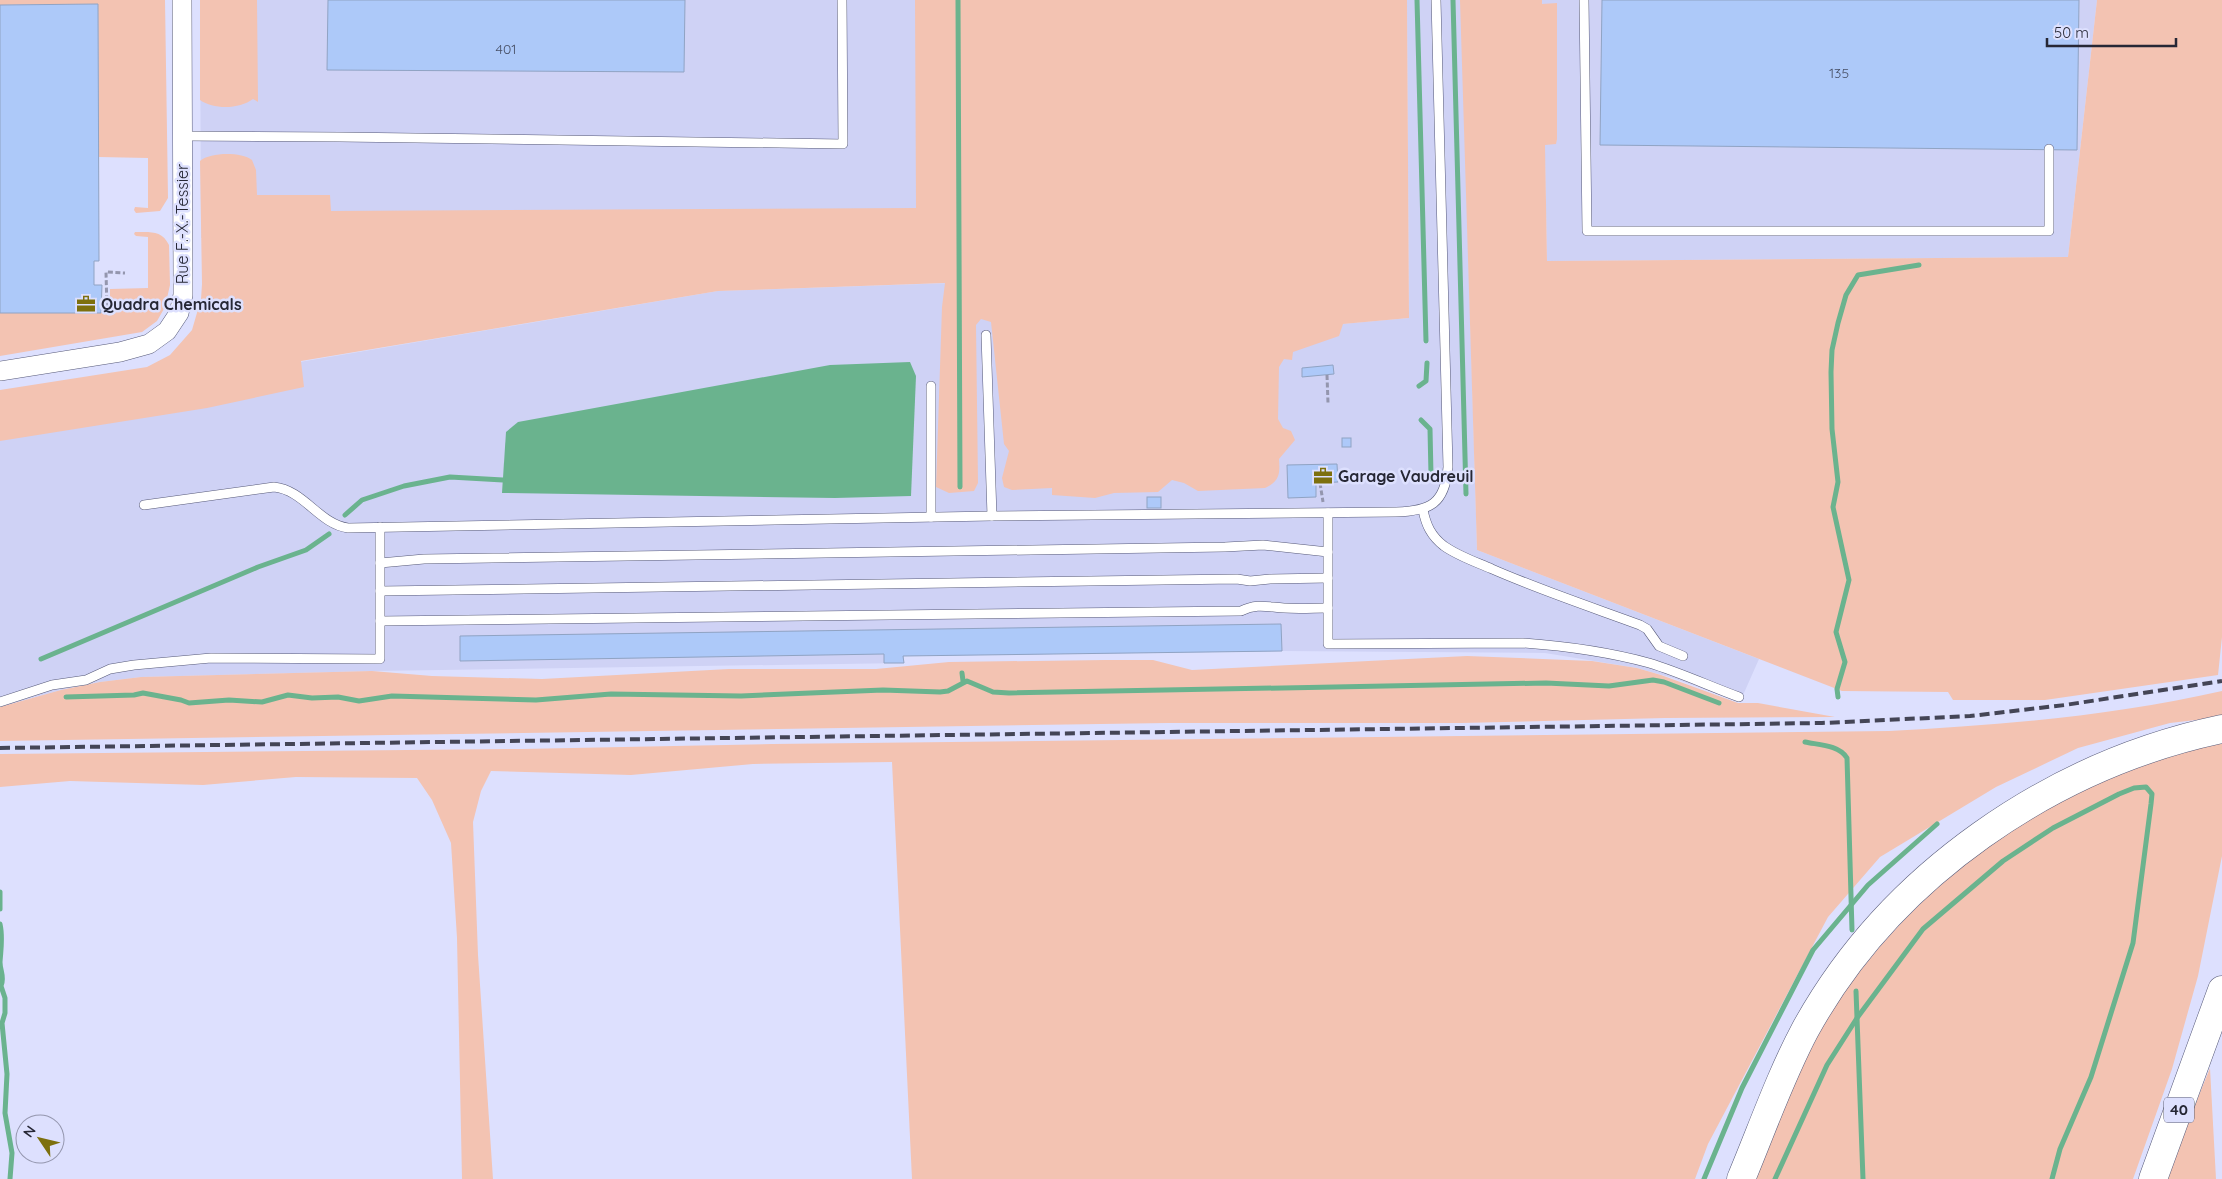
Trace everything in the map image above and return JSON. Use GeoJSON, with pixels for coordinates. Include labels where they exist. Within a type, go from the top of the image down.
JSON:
{"type":"FeatureCollection","features":[{"type":"Feature","properties":{"kind":"highway"},"geometry":{"type":"LineString","coordinates":[[1741,1179],[1789,1063],[1829,991],[1872,935],[1916,889],[1971,843],[2002,821],[2060,786],[2135,753],[2222,729]]}},
{"type":"Feature","properties":{"kind":"highway","name":"40"},"geometry":{"type":"LineString","coordinates":[[2153,1179],[2222,990]]}},
{"type":"Feature","properties":{"kind":"street","name":"Rue F.-X.-Tessier"},"geometry":{"type":"LineString","coordinates":[[0,371],[120,352],[149,344],[167,331],[174,322],[183,295],[182,0]]}},
{"type":"Feature","properties":{"kind":"lane"},"geometry":{"type":"LineString","coordinates":[[182,136],[340,136],[843,144],[842,0]]}},
{"type":"Feature","properties":{"kind":"lane"},"geometry":{"type":"LineString","coordinates":[[144,505],[274,487],[291,491],[340,527],[992,516],[1328,513],[1423,510],[1433,505],[1442,493],[1448,467],[1436,0]]}},
{"type":"Feature","properties":{"kind":"lane"},"geometry":{"type":"LineString","coordinates":[[1584,0],[1587,231],[2049,231],[2049,149]]}},
{"type":"Feature","properties":{"kind":"lane"},"geometry":{"type":"LineString","coordinates":[[986,335],[992,516]]}},
{"type":"Feature","properties":{"kind":"lane"},"geometry":{"type":"LineString","coordinates":[[931,386],[931,517]]}},
{"type":"Feature","properties":{"kind":"lane"},"geometry":{"type":"LineString","coordinates":[[1423,510],[1426,526],[1432,534],[1444,546],[1458,554],[1518,580],[1640,625],[1647,629],[1660,646],[1683,656]]}},
{"type":"Feature","properties":{"kind":"lane"},"geometry":{"type":"LineString","coordinates":[[1328,513],[1328,644],[1523,643],[1552,645],[1625,657],[1650,664],[1739,697]]}},
{"type":"Feature","properties":{"kind":"lane"},"geometry":{"type":"LineString","coordinates":[[0,702],[52,685],[86,680],[110,669],[134,665],[211,658],[380,658],[380,527]]}},
{"type":"Feature","properties":{"kind":"lane"},"geometry":{"type":"LineString","coordinates":[[380,563],[424,560],[1249,545],[1328,552]]}},
{"type":"Feature","properties":{"kind":"lane"},"geometry":{"type":"LineString","coordinates":[[380,591],[1237,579],[1250,581],[1328,578]]}},
{"type":"Feature","properties":{"kind":"lane"},"geometry":{"type":"LineString","coordinates":[[380,621],[1242,611],[1253,606],[1266,605],[1283,608],[1328,608]]}},
{"type":"Feature","properties":{"kind":"path"},"geometry":{"type":"LineString","coordinates":[[102,309],[107,310],[106,272],[125,273]]}},
{"type":"Feature","properties":{"kind":"path"},"geometry":{"type":"LineString","coordinates":[[1327,375],[1328,403]]}},
{"type":"Feature","properties":{"kind":"path"},"geometry":{"type":"LineString","coordinates":[[1320,482],[1321,498]]}},
{"type":"Feature","properties":{"kind":"shaded area"},"geometry":{"type":"Polygon","coordinates":[[[0,0],[165,0],[168,198],[160,211],[136,213],[134,210],[135,207],[148,208],[148,158],[99,157],[98,4],[0,5],[0,0]]]}},
{"type":"Feature","properties":{"kind":"shaded area"},"geometry":{"type":"Polygon","coordinates":[[[200,0],[927,0],[927,220],[201,238],[200,0]]]}},
{"type":"Feature","properties":{"kind":"shaded area"},"geometry":{"type":"Polygon","coordinates":[[[200,0],[257,0],[258,102],[253,99],[241,105],[219,107],[200,100],[200,0]]]}},
{"type":"Feature","properties":{"kind":"shaded area"},"geometry":{"type":"Polygon","coordinates":[[[915,0],[1407,0],[1409,318],[1343,324],[1339,336],[1293,352],[1292,360],[1284,359],[1279,367],[1278,419],[1283,428],[1291,431],[1295,440],[1279,459],[1278,476],[1270,485],[1265,488],[1198,491],[1184,483],[1172,480],[1158,492],[1114,493],[1095,498],[1052,495],[1052,488],[1012,490],[1004,487],[1002,478],[1009,451],[1004,444],[991,322],[981,319],[976,325],[978,483],[974,491],[949,493],[936,487],[942,307],[945,283],[718,291],[301,361],[304,387],[207,408],[0,441],[0,390],[147,367],[170,355],[192,330],[201,299],[202,284],[200,161],[211,156],[234,154],[252,160],[256,170],[257,195],[330,195],[331,211],[916,208],[915,0]]]}},
{"type":"Feature","properties":{"kind":"shaded area"},"geometry":{"type":"Polygon","coordinates":[[[1407,0],[1461,0],[1477,550],[1759,659],[1740,702],[1673,678],[1637,668],[1545,653],[1282,651],[904,656],[904,663],[372,671],[141,677],[100,682],[61,690],[0,707],[0,413],[718,291],[1132,277],[1331,325],[1409,318],[1407,0]]]}},
{"type":"Feature","properties":{"kind":"shaded area"},"geometry":{"type":"Polygon","coordinates":[[[1460,0],[1542,0],[1542,4],[1557,3],[1557,139],[1556,144],[1545,145],[1547,261],[2068,257],[2097,0],[2222,0],[2222,637],[2218,675],[2045,700],[1953,700],[1948,692],[1842,691],[1477,550],[1460,0]]]}},
{"type":"Feature","properties":{"kind":"shaded area"},"geometry":{"type":"Polygon","coordinates":[[[1542,0],[2097,0],[2068,257],[1547,261],[1542,0]]]}},
{"type":"Feature","properties":{"kind":"shaded area"},"geometry":{"type":"Polygon","coordinates":[[[135,232],[159,234],[169,245],[170,285],[165,307],[157,321],[142,332],[0,356],[0,313],[113,312],[113,304],[110,304],[110,289],[148,288],[148,237],[136,236],[135,232]]]}},
{"type":"Feature","properties":{"kind":"shaded area"},"geometry":{"type":"Polygon","coordinates":[[[910,362],[916,376],[911,496],[835,498],[502,493],[506,432],[518,422],[830,365],[910,362]]]}},
{"type":"Feature","properties":{"kind":"shaded area"},"geometry":{"type":"Polygon","coordinates":[[[1467,656],[1592,661],[1637,668],[1738,703],[1758,703],[1835,717],[1665,718],[1461,723],[1168,723],[0,741],[0,707],[61,690],[100,682],[141,677],[372,671],[432,676],[542,679],[729,669],[876,669],[949,662],[1105,660],[1153,660],[1192,670],[1467,656]]]}},
{"type":"Feature","properties":{"kind":"shaded area"},"geometry":{"type":"Polygon","coordinates":[[[2222,691],[2222,717],[2170,723],[2078,748],[1996,787],[1880,857],[1828,917],[1708,1144],[1695,1179],[912,1179],[892,762],[753,764],[631,775],[491,771],[481,791],[473,822],[478,955],[493,1179],[462,1179],[457,938],[451,843],[432,800],[417,778],[296,777],[203,785],[70,781],[0,787],[0,754],[1889,731],[1973,726],[2098,713],[2181,700],[2222,691]]]}},
{"type":"Feature","properties":{"kind":"shaded area"},"geometry":{"type":"Polygon","coordinates":[[[2222,742],[2222,856],[2198,976],[2172,1069],[2133,1179],[1754,1179],[1802,1066],[1821,1030],[1845,992],[1873,955],[1904,920],[1938,887],[2013,829],[2053,805],[2093,785],[2140,766],[2222,742]]]}},
{"type":"Feature","properties":{"kind":"shaded area"},"geometry":{"type":"Polygon","coordinates":[[[2210,1068],[2216,1179],[2165,1179],[2210,1068]]]}},
{"type":"Feature","properties":{"kind":"building"},"geometry":{"type":"Polygon","coordinates":[[[328,0],[685,0],[684,72],[327,70],[328,0]]]}},
{"type":"Feature","properties":{"kind":"building"},"geometry":{"type":"Polygon","coordinates":[[[1602,0],[2079,0],[2077,150],[1600,145],[1602,0]]]}},
{"type":"Feature","properties":{"kind":"building"},"geometry":{"type":"Polygon","coordinates":[[[98,4],[99,261],[94,261],[94,285],[102,285],[101,313],[0,313],[0,5],[98,4]]]}},
{"type":"Feature","properties":{"kind":"building"},"geometry":{"type":"Polygon","coordinates":[[[1333,365],[1334,374],[1302,377],[1302,368],[1333,365]]]}},
{"type":"Feature","properties":{"kind":"building"},"geometry":{"type":"Polygon","coordinates":[[[1342,438],[1351,438],[1351,447],[1342,447],[1342,438]]]}},
{"type":"Feature","properties":{"kind":"building"},"geometry":{"type":"Polygon","coordinates":[[[1337,464],[1338,482],[1316,483],[1316,497],[1288,498],[1287,465],[1337,464]]]}},
{"type":"Feature","properties":{"kind":"building"},"geometry":{"type":"Polygon","coordinates":[[[1147,497],[1161,497],[1161,508],[1147,508],[1147,497]]]}},
{"type":"Feature","properties":{"kind":"building"},"geometry":{"type":"Polygon","coordinates":[[[1281,624],[1282,651],[903,656],[904,663],[884,663],[884,654],[460,661],[460,636],[1281,624]]]}},
{"type":"Feature","properties":{"kind":"waterway"},"geometry":{"type":"LineString","coordinates":[[958,0],[960,487]]}},
{"type":"Feature","properties":{"kind":"waterway"},"geometry":{"type":"LineString","coordinates":[[1417,0],[1426,341]]}},
{"type":"Feature","properties":{"kind":"waterway"},"geometry":{"type":"LineString","coordinates":[[1453,0],[1466,494]]}},
{"type":"Feature","properties":{"kind":"waterway"},"geometry":{"type":"LineString","coordinates":[[1838,697],[1837,689],[1845,662],[1836,632],[1849,580],[1833,507],[1838,482],[1832,429],[1832,350],[1846,295],[1858,275],[1919,265]]}},
{"type":"Feature","properties":{"kind":"waterway"},"geometry":{"type":"LineString","coordinates":[[1419,386],[1426,381],[1427,363]]}},
{"type":"Feature","properties":{"kind":"waterway"},"geometry":{"type":"LineString","coordinates":[[1421,420],[1430,429],[1431,475]]}},
{"type":"Feature","properties":{"kind":"waterway"},"geometry":{"type":"LineString","coordinates":[[345,515],[362,500],[404,486],[450,477],[503,480]]}},
{"type":"Feature","properties":{"kind":"waterway"},"geometry":{"type":"LineString","coordinates":[[41,659],[258,567],[306,550],[329,534]]}},
{"type":"Feature","properties":{"kind":"waterway"},"geometry":{"type":"LineString","coordinates":[[962,673],[963,681]]}},
{"type":"Feature","properties":{"kind":"waterway"},"geometry":{"type":"LineString","coordinates":[[66,697],[134,695],[143,693],[189,703],[229,700],[262,702],[288,695],[312,698],[338,697],[359,701],[392,696],[536,700],[611,694],[741,696],[883,690],[940,692],[948,691],[967,681],[993,692],[1009,693],[1546,683],[1609,686],[1653,680],[1664,682],[1719,703]]}},
{"type":"Feature","properties":{"kind":"waterway"},"geometry":{"type":"LineString","coordinates":[[1805,742],[1834,748],[1847,758],[1852,930]]}},
{"type":"Feature","properties":{"kind":"waterway"},"geometry":{"type":"LineString","coordinates":[[1775,1179],[1827,1065],[1857,1018],[1923,929],[2003,861],[2053,828],[2119,794],[2134,788],[2146,787],[2152,794],[2133,943],[2091,1077],[2060,1149],[2052,1179]]}},
{"type":"Feature","properties":{"kind":"waterway"},"geometry":{"type":"LineString","coordinates":[[1704,1179],[1742,1088],[1813,950],[1868,885],[1937,824]]}},
{"type":"Feature","properties":{"kind":"waterway"},"geometry":{"type":"LineString","coordinates":[[0,892],[0,909]]}},
{"type":"Feature","properties":{"kind":"waterway"},"geometry":{"type":"LineString","coordinates":[[0,924],[2,938],[0,962],[3,980],[1,986],[5,998],[5,1013],[2,1023],[7,1074],[5,1113],[12,1153],[10,1179]]}},
{"type":"Feature","properties":{"kind":"waterway"},"geometry":{"type":"LineString","coordinates":[[1856,991],[1863,1179]]}},
{"type":"Feature","properties":{"kind":"railway"},"geometry":{"type":"LineString","coordinates":[[0,748],[1822,723],[1970,716],[2065,705],[2222,681]]}},
{"type":"Feature","properties":{"kind":"place","name":"Quadra Chemicals"},"geometry":{"type":"Point","coordinates":[86,304]}},
{"type":"Feature","properties":{"kind":"place","name":"Garage Vaudreuil"},"geometry":{"type":"Point","coordinates":[1323,476]}}]}
